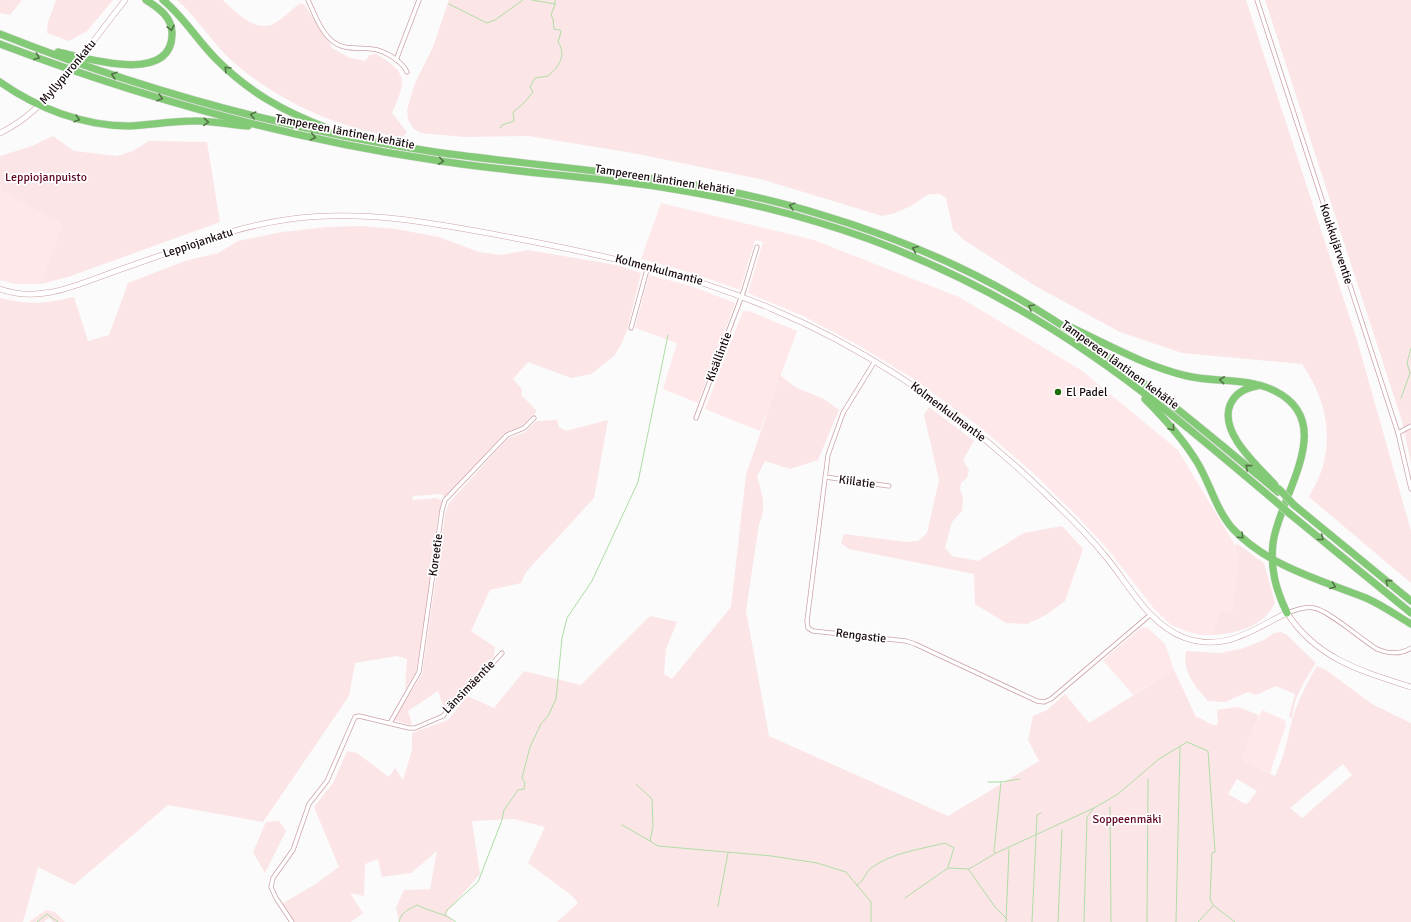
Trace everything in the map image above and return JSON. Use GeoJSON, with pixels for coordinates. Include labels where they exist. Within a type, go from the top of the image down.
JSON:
{"type":"FeatureCollection","features":[{"type":"Feature","properties":{"kind":"highway"},"geometry":{"type":"LineString","coordinates":[[27,45],[107,63],[136,64],[152,62],[166,52],[172,35],[170,22],[166,16],[146,0]]}},
{"type":"Feature","properties":{"kind":"highway"},"geometry":{"type":"LineString","coordinates":[[163,0],[178,13],[215,58],[237,80],[277,107],[346,136]]}},
{"type":"Feature","properties":{"kind":"highway","name":"Tampereen läntinen kehätie"},"geometry":{"type":"LineString","coordinates":[[0,34],[27,45],[123,78],[252,115],[346,136],[430,151],[501,161],[660,178],[716,188],[774,201],[818,214],[924,252],[1000,289],[1052,318],[1141,380],[1279,491],[1411,601]]}},
{"type":"Feature","properties":{"kind":"highway","name":"Tampereen läntinen kehätie"},"geometry":{"type":"LineString","coordinates":[[0,44],[135,91],[266,127],[431,160],[658,187],[714,196],[815,222],[868,239],[922,261],[968,283],[1042,323],[1126,379],[1411,613]]}},
{"type":"Feature","properties":{"kind":"highway"},"geometry":{"type":"LineString","coordinates":[[0,82],[41,105],[82,120],[111,125],[195,121],[266,127]]}},
{"type":"Feature","properties":{"kind":"highway"},"geometry":{"type":"LineString","coordinates":[[1052,318],[1126,355],[1157,368],[1188,376],[1261,385],[1279,393],[1292,403],[1302,421],[1305,437],[1300,466],[1276,528],[1272,559],[1275,584],[1287,613]]}},
{"type":"Feature","properties":{"kind":"highway"},"geometry":{"type":"LineString","coordinates":[[1126,379],[1183,441],[1198,463],[1221,510],[1233,528],[1248,543],[1272,559],[1311,577],[1373,602],[1411,624]]}},
{"type":"Feature","properties":{"kind":"highway"},"geometry":{"type":"LineString","coordinates":[[1261,385],[1243,390],[1235,396],[1229,407],[1228,417],[1230,428],[1238,443],[1279,491]]}},
{"type":"Feature","properties":{"kind":"street","name":"Myllypuronkatu"},"geometry":{"type":"LineString","coordinates":[[0,133],[22,121],[41,105],[61,82],[125,0]]}},
{"type":"Feature","properties":{"kind":"street"},"geometry":{"type":"LineString","coordinates":[[308,0],[319,23],[331,40],[344,47],[375,49],[396,60],[404,66],[407,72]]}},
{"type":"Feature","properties":{"kind":"street"},"geometry":{"type":"LineString","coordinates":[[396,60],[419,0]]}},
{"type":"Feature","properties":{"kind":"street","name":"Koukkujärventie"},"geometry":{"type":"LineString","coordinates":[[1257,0],[1398,433],[1411,489]]}},
{"type":"Feature","properties":{"kind":"street","name":"Leppiojankatu"},"geometry":{"type":"LineString","coordinates":[[0,289],[22,294],[57,292],[213,237],[271,222],[329,216],[402,218]]}},
{"type":"Feature","properties":{"kind":"street","name":"Kolmenkulmantie"},"geometry":{"type":"LineString","coordinates":[[402,218],[542,243],[648,266],[695,279],[742,296],[798,320],[875,361],[960,418],[1027,475],[1071,518],[1098,547],[1150,615],[1174,633],[1191,639],[1208,642],[1223,641],[1244,636],[1287,613]]}},
{"type":"Feature","properties":{"kind":"street","name":"Kisällintie"},"geometry":{"type":"LineString","coordinates":[[696,418],[742,296],[757,247]]}},
{"type":"Feature","properties":{"kind":"street"},"geometry":{"type":"LineString","coordinates":[[631,328],[648,266]]}},
{"type":"Feature","properties":{"kind":"street","name":"Rengastie"},"geometry":{"type":"LineString","coordinates":[[875,361],[838,424],[828,455],[807,621],[808,628],[813,631],[915,644],[1032,698],[1044,702],[1051,699],[1150,615]]}},
{"type":"Feature","properties":{"kind":"street","name":"Koreetie"},"geometry":{"type":"LineString","coordinates":[[390,723],[419,672],[442,510],[445,500],[507,435],[524,428],[534,418]]}},
{"type":"Feature","properties":{"kind":"street"},"geometry":{"type":"LineString","coordinates":[[1398,433],[1411,426]]}},
{"type":"Feature","properties":{"kind":"street","name":"Kiilatie"},"geometry":{"type":"LineString","coordinates":[[825,477],[889,486]]}},
{"type":"Feature","properties":{"kind":"street"},"geometry":{"type":"LineString","coordinates":[[1411,648],[1405,652],[1386,653],[1377,649],[1327,614],[1314,608],[1299,609],[1287,613],[1303,634],[1329,655],[1362,671],[1411,687]]}},
{"type":"Feature","properties":{"kind":"street","name":"Länsimäentie"},"geometry":{"type":"LineString","coordinates":[[292,922],[276,898],[271,887],[276,873],[293,850],[309,804],[327,781],[355,717],[390,723],[408,728],[415,728],[444,716],[457,698],[468,690],[502,653]]}},
{"type":"Feature","properties":{"kind":"shaded area"},"geometry":{"type":"Polygon","coordinates":[[[0,184],[4,193],[62,224],[41,284],[15,284],[0,280],[0,184]]]}},
{"type":"Feature","properties":{"kind":"shaded area"},"geometry":{"type":"Polygon","coordinates":[[[661,203],[814,240],[959,297],[1081,370],[1178,450],[1238,550],[1239,556],[1232,612],[1220,609],[1214,630],[1210,635],[1200,635],[1188,632],[1171,625],[1155,610],[1110,552],[1078,517],[1033,473],[980,427],[912,378],[858,345],[801,315],[748,293],[763,242],[755,240],[740,290],[692,273],[641,259],[661,203]]]}},
{"type":"Feature","properties":{"kind":"shaded area"},"geometry":{"type":"Polygon","coordinates":[[[649,275],[691,286],[735,303],[698,403],[663,389],[677,343],[635,328],[649,275]]]}},
{"type":"Feature","properties":{"kind":"shaded area"},"geometry":{"type":"Polygon","coordinates":[[[743,311],[749,311],[797,331],[760,431],[705,409],[743,311]]]}},
{"type":"Feature","properties":{"kind":"shaded area"},"geometry":{"type":"Polygon","coordinates":[[[1145,627],[1165,644],[1174,670],[1133,695],[1103,660],[1141,628],[1145,627]]]}},
{"type":"Feature","properties":{"kind":"shaded area"},"geometry":{"type":"Polygon","coordinates":[[[1262,710],[1284,720],[1286,725],[1270,773],[1240,760],[1262,710]]]}},
{"type":"Feature","properties":{"kind":"green space"},"geometry":{"type":"Polygon","coordinates":[[[0,0],[22,0],[10,15],[0,13],[0,0]]]}},
{"type":"Feature","properties":{"kind":"green space"},"geometry":{"type":"Polygon","coordinates":[[[56,0],[113,0],[87,31],[69,41],[47,33],[48,22],[56,0]]]}},
{"type":"Feature","properties":{"kind":"green space"},"geometry":{"type":"Polygon","coordinates":[[[177,0],[223,0],[251,23],[265,26],[275,23],[299,4],[304,4],[332,48],[350,58],[365,61],[370,55],[376,54],[387,61],[399,73],[402,79],[402,85],[392,113],[407,132],[403,137],[380,134],[334,121],[312,112],[270,89],[250,76],[232,61],[185,7],[177,0]]]}},
{"type":"Feature","properties":{"kind":"green space"},"geometry":{"type":"Polygon","coordinates":[[[449,0],[1246,0],[1357,340],[1411,531],[1411,583],[1309,497],[1319,478],[1323,466],[1327,438],[1321,400],[1302,364],[1182,353],[1120,332],[1037,287],[964,240],[953,230],[946,198],[940,194],[929,194],[911,206],[895,213],[882,216],[764,180],[633,153],[528,136],[464,137],[421,133],[414,129],[408,120],[407,110],[415,83],[433,47],[449,0]]]}},
{"type":"Feature","properties":{"kind":"green space"},"geometry":{"type":"Polygon","coordinates":[[[1265,0],[1411,0],[1411,463],[1402,421],[1265,0]]]}},
{"type":"Feature","properties":{"kind":"green space","name":"Leppiojanpuisto"},"geometry":{"type":"Polygon","coordinates":[[[53,136],[74,151],[117,156],[133,151],[149,141],[207,142],[220,222],[68,277],[41,284],[62,224],[4,193],[0,184],[0,156],[32,146],[53,136]]]}},
{"type":"Feature","properties":{"kind":"green space"},"geometry":{"type":"Polygon","coordinates":[[[360,226],[396,229],[439,237],[479,252],[501,255],[528,250],[616,265],[641,273],[627,330],[622,343],[614,356],[591,374],[571,378],[528,362],[513,379],[522,389],[521,395],[537,411],[521,427],[504,434],[446,498],[441,494],[413,496],[412,500],[437,498],[443,502],[438,516],[429,595],[416,672],[405,690],[407,659],[397,656],[355,663],[349,696],[263,822],[168,805],[74,885],[38,867],[23,922],[0,922],[0,298],[20,302],[37,303],[74,297],[88,341],[109,335],[128,283],[185,261],[218,253],[238,241],[282,232],[328,227],[360,226]]]}},
{"type":"Feature","properties":{"kind":"green space","name":"Soppeenmäki"},"geometry":{"type":"Polygon","coordinates":[[[780,375],[795,387],[824,399],[839,410],[818,460],[790,469],[765,461],[757,476],[763,500],[763,512],[759,524],[746,611],[769,736],[948,816],[1039,761],[1028,740],[1033,716],[1047,710],[1065,694],[1089,723],[1174,670],[1196,717],[1211,724],[1217,725],[1217,710],[1238,707],[1259,715],[1241,760],[1275,776],[1279,768],[1295,711],[1317,666],[1326,670],[1372,704],[1411,723],[1411,922],[557,922],[578,903],[571,895],[528,863],[545,827],[514,819],[472,821],[480,874],[446,913],[454,922],[399,922],[396,908],[404,890],[430,889],[437,851],[411,873],[382,877],[378,859],[365,864],[364,896],[350,893],[363,913],[351,922],[292,922],[280,905],[314,885],[339,867],[314,807],[333,783],[347,751],[357,753],[389,777],[395,768],[403,780],[412,750],[412,733],[448,720],[467,696],[494,708],[524,671],[581,685],[650,616],[677,622],[666,649],[664,674],[672,679],[731,607],[746,475],[780,375]],[[1343,764],[1290,808],[1302,818],[1352,775],[1343,764]],[[1237,779],[1228,794],[1245,804],[1248,803],[1257,791],[1237,779]]]}},
{"type":"Feature","properties":{"kind":"green space"},"geometry":{"type":"Polygon","coordinates":[[[929,407],[974,441],[963,460],[969,470],[967,478],[961,483],[960,489],[963,497],[962,511],[952,522],[945,548],[952,556],[978,561],[1024,533],[1062,526],[1083,549],[1065,601],[1046,615],[1027,624],[1006,623],[975,604],[974,574],[849,549],[841,543],[844,534],[905,542],[918,541],[927,533],[939,480],[924,415],[929,407]]]}},
{"type":"Feature","properties":{"kind":"green space"},"geometry":{"type":"Polygon","coordinates":[[[557,420],[559,427],[566,431],[608,420],[594,498],[526,572],[521,583],[490,590],[471,631],[495,647],[494,656],[456,695],[445,711],[438,691],[408,711],[412,724],[410,725],[394,720],[422,674],[445,515],[449,503],[507,439],[525,432],[536,421],[557,420]]]}},
{"type":"Feature","properties":{"kind":"green space"},"geometry":{"type":"Polygon","coordinates":[[[1236,544],[1264,563],[1275,603],[1264,618],[1248,628],[1229,633],[1210,635],[1214,630],[1220,609],[1232,612],[1239,556],[1235,547],[1236,544]]]}},
{"type":"Feature","properties":{"kind":"green space"},"geometry":{"type":"Polygon","coordinates":[[[1281,632],[1287,635],[1316,663],[1297,697],[1292,719],[1289,716],[1295,694],[1276,686],[1256,695],[1248,692],[1225,702],[1208,701],[1188,672],[1185,659],[1186,651],[1220,653],[1241,649],[1264,640],[1274,633],[1281,632]]]}},
{"type":"Feature","properties":{"kind":"green space"},"geometry":{"type":"Polygon","coordinates":[[[279,821],[286,831],[265,873],[253,852],[266,822],[279,821]]]}},
{"type":"Feature","properties":{"kind":"green space"},"geometry":{"type":"Polygon","coordinates":[[[46,910],[55,912],[65,922],[53,922],[49,918],[44,922],[29,922],[46,910]]]}},
{"type":"Feature","properties":{"kind":"waterway"},"geometry":{"type":"LineString","coordinates":[[449,4],[487,23],[495,20],[523,0]]}},
{"type":"Feature","properties":{"kind":"waterway"},"geometry":{"type":"LineString","coordinates":[[532,0],[555,4]]}},
{"type":"Feature","properties":{"kind":"waterway"},"geometry":{"type":"LineString","coordinates":[[500,128],[502,125],[514,121],[513,112],[524,103],[533,92],[530,87],[535,78],[548,76],[558,65],[562,56],[561,47],[558,42],[561,32],[560,30],[554,29],[551,15],[555,0]]}},
{"type":"Feature","properties":{"kind":"waterway"},"geometry":{"type":"LineString","coordinates":[[445,915],[447,910],[478,882],[502,820],[504,810],[518,790],[524,789],[525,783],[522,778],[530,747],[541,724],[548,716],[556,699],[562,638],[567,618],[592,581],[638,482],[668,335]]}},
{"type":"Feature","properties":{"kind":"waterway"},"geometry":{"type":"LineString","coordinates":[[1401,398],[1410,373],[1407,363],[1411,348]]}},
{"type":"Feature","properties":{"kind":"waterway"},"geometry":{"type":"LineString","coordinates":[[905,898],[948,868],[969,869],[996,853],[1094,808],[1118,794],[1159,759],[1187,742],[1208,751],[1215,852],[1212,853],[1210,899],[1213,905],[1235,922]]}},
{"type":"Feature","properties":{"kind":"waterway"},"geometry":{"type":"LineString","coordinates":[[1176,922],[1180,747]]}},
{"type":"Feature","properties":{"kind":"waterway"},"geometry":{"type":"LineString","coordinates":[[988,782],[1001,782],[1020,779]]}},
{"type":"Feature","properties":{"kind":"waterway"},"geometry":{"type":"LineString","coordinates":[[1147,922],[1148,779]]}},
{"type":"Feature","properties":{"kind":"waterway"},"geometry":{"type":"LineString","coordinates":[[995,853],[1001,782]]}},
{"type":"Feature","properties":{"kind":"waterway"},"geometry":{"type":"LineString","coordinates":[[636,784],[652,799],[653,826],[650,841],[658,846],[772,856],[817,863],[846,872],[871,902],[871,922]]}},
{"type":"Feature","properties":{"kind":"waterway"},"geometry":{"type":"LineString","coordinates":[[1110,807],[1111,922]]}},
{"type":"Feature","properties":{"kind":"waterway"},"geometry":{"type":"LineString","coordinates":[[1084,922],[1087,817],[1093,809]]}},
{"type":"Feature","properties":{"kind":"waterway"},"geometry":{"type":"LineString","coordinates":[[1032,922],[1037,815],[1041,813]]}},
{"type":"Feature","properties":{"kind":"waterway"},"geometry":{"type":"LineString","coordinates":[[622,825],[650,841]]}},
{"type":"Feature","properties":{"kind":"waterway"},"geometry":{"type":"LineString","coordinates":[[1058,922],[1062,830]]}},
{"type":"Feature","properties":{"kind":"waterway"},"geometry":{"type":"LineString","coordinates":[[857,885],[862,881],[867,872],[879,863],[906,852],[945,843],[954,848],[948,867]]}},
{"type":"Feature","properties":{"kind":"waterway"},"geometry":{"type":"LineString","coordinates":[[1006,922],[1009,849]]}},
{"type":"Feature","properties":{"kind":"waterway"},"geometry":{"type":"LineString","coordinates":[[718,906],[728,853]]}},
{"type":"Feature","properties":{"kind":"waterway"},"geometry":{"type":"LineString","coordinates":[[969,870],[995,907],[1007,919]]}},
{"type":"Feature","properties":{"kind":"waterway"},"geometry":{"type":"LineString","coordinates":[[399,922],[403,914],[417,905],[456,922]]}},
{"type":"Feature","properties":{"kind":"waterway"},"geometry":{"type":"LineString","coordinates":[[1198,922],[1213,906]]}},
{"type":"Feature","properties":{"kind":"waterway"},"geometry":{"type":"LineString","coordinates":[[37,922],[47,914],[58,922]]}},
{"type":"Feature","properties":{"kind":"place","name":"El Padel"},"geometry":{"type":"Point","coordinates":[1058,392]}}]}
